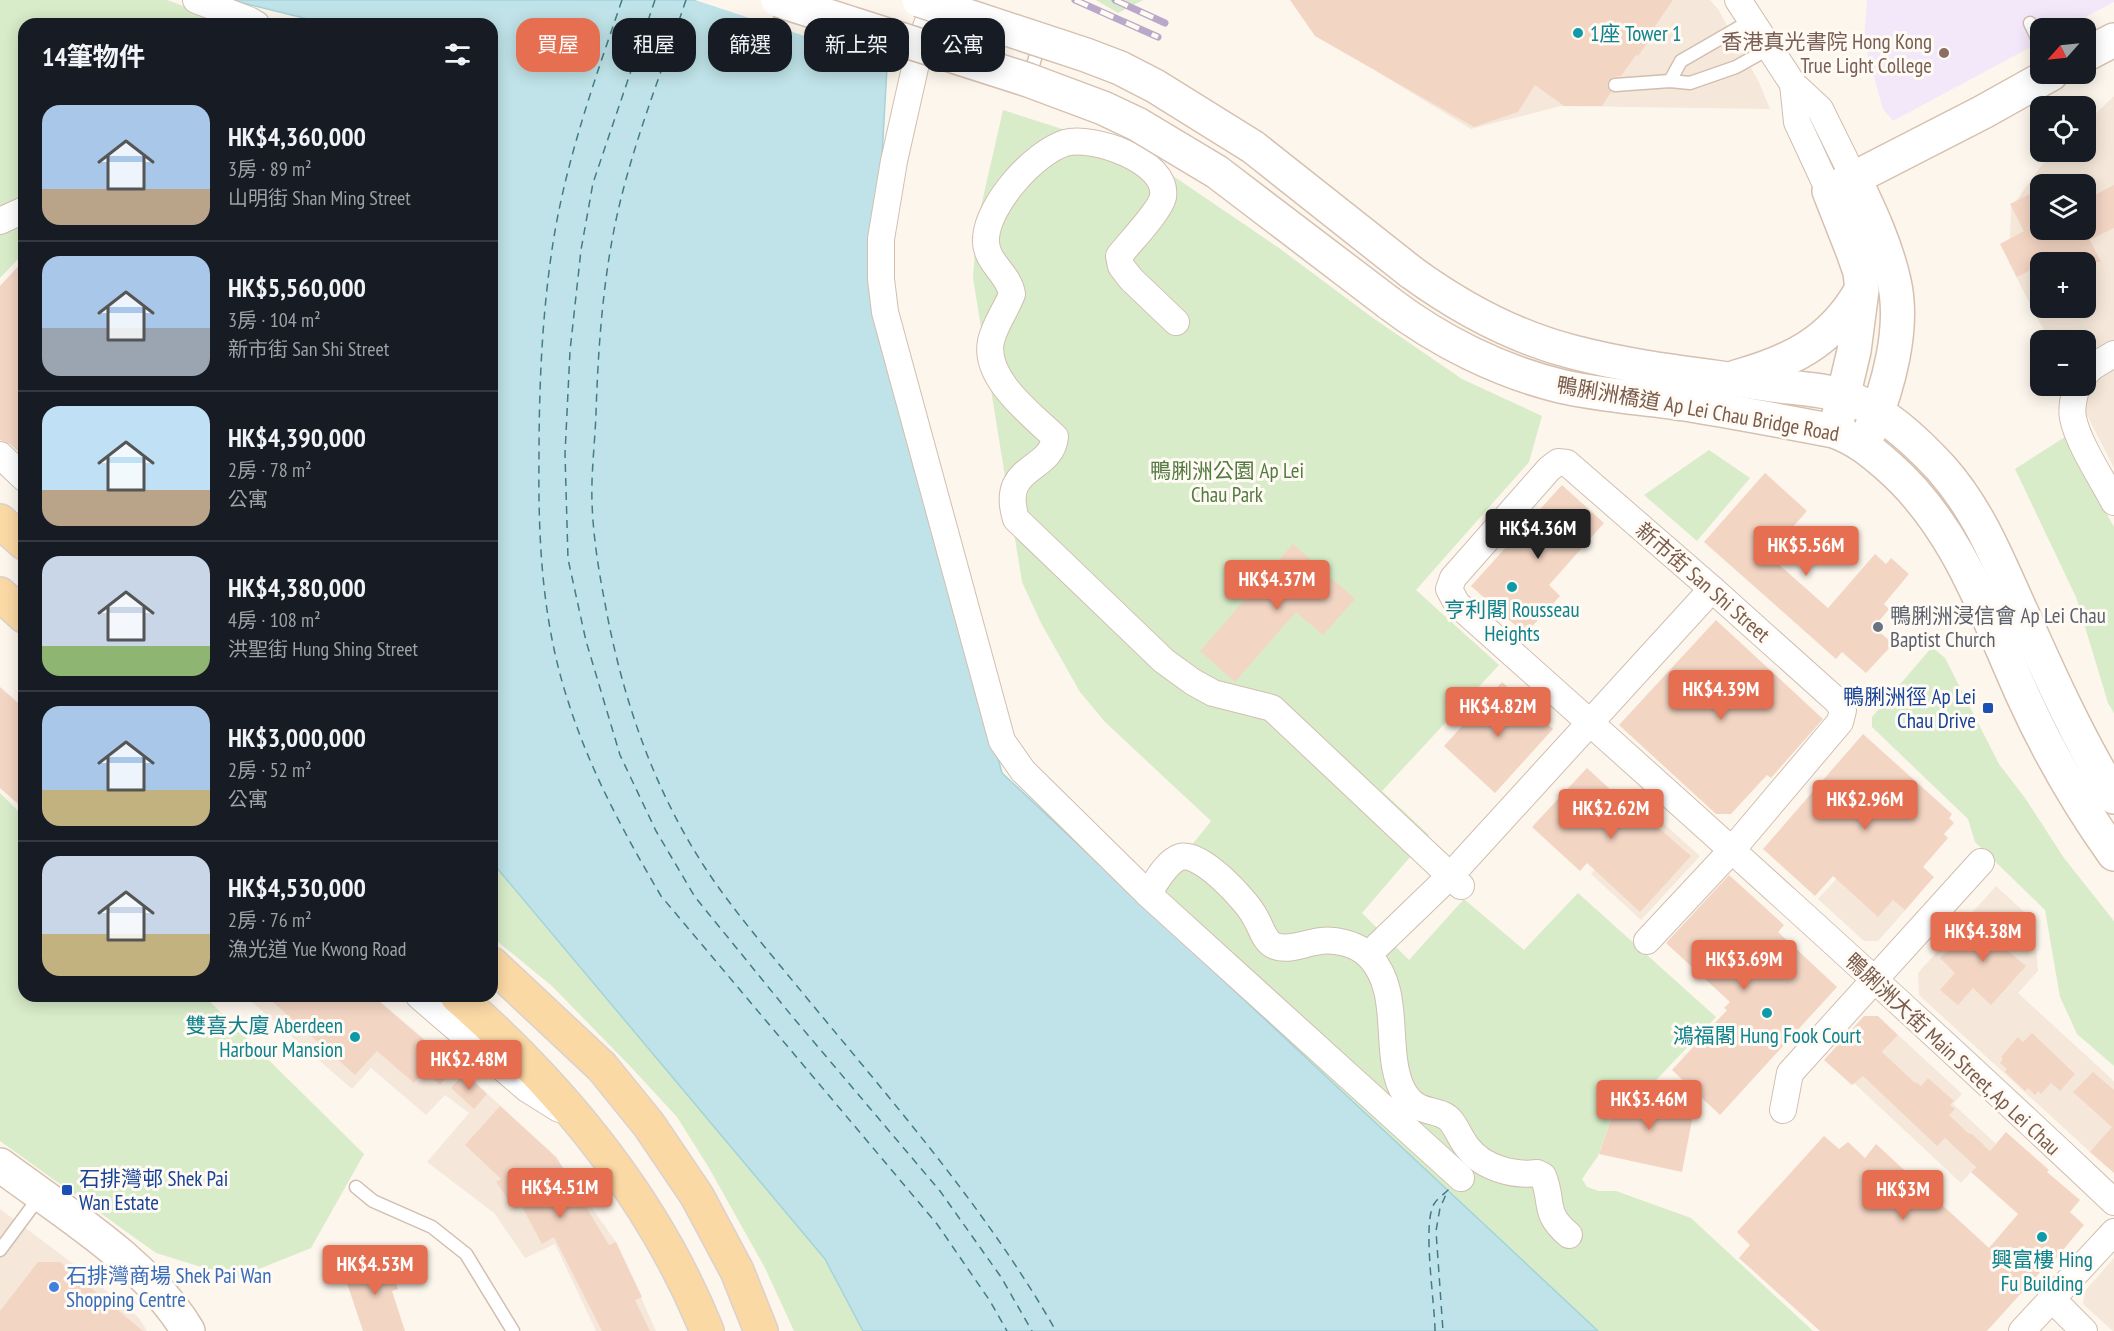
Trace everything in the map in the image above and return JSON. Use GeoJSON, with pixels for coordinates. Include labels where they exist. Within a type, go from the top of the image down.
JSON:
{"type":"FeatureCollection","features":[{"type":"Feature","properties":{"kind":"main road","name":"鴨脷洲橋道 Ap Lei Chau Bridge Road"},"geometry":{"type":"LineString","coordinates":[[778,0],[1028,80],[1103,108],[1128,120],[1217,172],[1413,321],[1451,343],[1522,375],[1582,390],[1700,407],[1834,431],[1864,445],[1917,494],[1949,537],[2061,771],[2114,854]]}},
{"type":"Feature","properties":{"kind":"main road","name":"鴨脷洲橋道 Ap Lei Chau Bridge Road"},"geometry":{"type":"LineString","coordinates":[[920,0],[1041,39],[1120,68],[1155,86],[1253,147],[1435,289],[1472,311],[1538,341],[1606,360],[1845,396],[1878,413],[1912,440],[1942,469],[1980,521],[2084,746],[2114,797]]}},
{"type":"Feature","properties":{"kind":"main road"},"geometry":{"type":"LineString","coordinates":[[2096,49],[2114,39]]}},
{"type":"Feature","properties":{"kind":"main road"},"geometry":{"type":"LineString","coordinates":[[1841,184],[1983,112],[2032,84]]}},
{"type":"Feature","properties":{"kind":"main road"},"geometry":{"type":"LineString","coordinates":[[1834,431],[1845,396],[1854,351],[1862,290],[1841,184]]}},
{"type":"Feature","properties":{"kind":"main road"},"geometry":{"type":"LineString","coordinates":[[1841,184],[1884,245],[1895,283],[1898,312],[1893,360],[1878,413],[1864,445]]}},
{"type":"Feature","properties":{"kind":"main road"},"geometry":{"type":"LineString","coordinates":[[1728,379],[1770,367],[1808,347],[1841,321],[1862,290]]}},
{"type":"Feature","properties":{"kind":"main road"},"geometry":{"type":"LineString","coordinates":[[0,521],[18,538]]}},
{"type":"Feature","properties":{"kind":"main road"},"geometry":{"type":"LineString","coordinates":[[498,970],[602,1067],[649,1125],[697,1196],[737,1271],[761,1331]]}},
{"type":"Feature","properties":{"kind":"main road"},"geometry":{"type":"LineString","coordinates":[[463,1002],[527,1062],[609,1156],[650,1219],[694,1299],[707,1331]]}},
{"type":"Feature","properties":{"kind":"main road"},"geometry":{"type":"LineString","coordinates":[[0,1165],[137,1269],[156,1287],[189,1331]]}},
{"type":"Feature","properties":{"kind":"street"},"geometry":{"type":"LineString","coordinates":[[196,0],[244,18]]}},
{"type":"Feature","properties":{"kind":"street"},"geometry":{"type":"LineString","coordinates":[[937,0],[922,37],[891,183],[881,239],[881,279],[885,312],[1002,741],[1023,771],[1148,894],[1461,1178]]}},
{"type":"Feature","properties":{"kind":"street"},"geometry":{"type":"LineString","coordinates":[[1745,10],[1793,84],[1820,109],[1841,184]]}},
{"type":"Feature","properties":{"kind":"street"},"geometry":{"type":"LineString","coordinates":[[1176,322],[1121,266],[1119,256],[1153,214],[1162,199],[1163,187],[1159,178],[1148,166],[1122,151],[1092,143],[1066,143],[1036,160],[1020,175],[1006,192],[989,222],[986,234],[988,254],[1011,287],[1012,294],[991,342],[991,361],[1007,389],[1055,437],[1054,445],[1049,452],[1015,483],[1011,498],[1016,519],[1164,661],[1213,693],[1272,708],[1456,881]]}},
{"type":"Feature","properties":{"kind":"street"},"geometry":{"type":"LineString","coordinates":[[0,221],[18,213]]}},
{"type":"Feature","properties":{"kind":"street"},"geometry":{"type":"LineString","coordinates":[[2096,365],[2114,354]]}},
{"type":"Feature","properties":{"kind":"street"},"geometry":{"type":"LineString","coordinates":[[2074,396],[2072,417],[2114,502]]}},
{"type":"Feature","properties":{"kind":"street"},"geometry":{"type":"LineString","coordinates":[[0,455],[18,472]]}},
{"type":"Feature","properties":{"kind":"street","name":"新市街 San Shi Street"},"geometry":{"type":"LineString","coordinates":[[1449,589],[1453,578],[1549,469],[1558,462],[1567,463],[1837,701],[1843,710],[1839,722],[1731,851]]}},
{"type":"Feature","properties":{"kind":"street","name":"鴨脷洲大街 Main Street, Ap Lei Chau"},"geometry":{"type":"LineString","coordinates":[[1449,589],[1457,604],[1874,980],[2114,1202]]}},
{"type":"Feature","properties":{"kind":"street"},"geometry":{"type":"LineString","coordinates":[[1368,955],[1456,881],[1590,723],[1712,589]]}},
{"type":"Feature","properties":{"kind":"street"},"geometry":{"type":"LineString","coordinates":[[1647,941],[1731,851]]}},
{"type":"Feature","properties":{"kind":"street"},"geometry":{"type":"LineString","coordinates":[[1148,894],[1163,871],[1173,862],[1180,857],[1194,858],[1240,895],[1255,915],[1268,941],[1274,946],[1288,948],[1318,941],[1339,941],[1368,955],[1380,969],[1387,990],[1401,1086],[1419,1108],[1444,1115],[1450,1120],[1475,1156],[1488,1164],[1524,1175],[1538,1173],[1543,1176],[1549,1208],[1557,1224],[1569,1235]]}},
{"type":"Feature","properties":{"kind":"street"},"geometry":{"type":"LineString","coordinates":[[1784,1110],[1790,1073],[1981,862]]}},
{"type":"Feature","properties":{"kind":"street"},"geometry":{"type":"LineString","coordinates":[[426,1002],[527,1089],[584,1126]]}},
{"type":"Feature","properties":{"kind":"street"},"geometry":{"type":"LineString","coordinates":[[1368,1094],[1401,1086]]}},
{"type":"Feature","properties":{"kind":"street"},"geometry":{"type":"LineString","coordinates":[[1437,1156],[1460,1137]]}},
{"type":"Feature","properties":{"kind":"street"},"geometry":{"type":"LineString","coordinates":[[2022,1331],[2114,1232]]}},
{"type":"Feature","properties":{"kind":"street"},"geometry":{"type":"LineString","coordinates":[[2051,1298],[2084,1331]]}},
{"type":"Feature","properties":{"kind":"lane"},"geometry":{"type":"LineString","coordinates":[[1671,81],[1681,61],[1745,10]]}},
{"type":"Feature","properties":{"kind":"lane"},"geometry":{"type":"LineString","coordinates":[[1028,80],[1041,39]]}},
{"type":"Feature","properties":{"kind":"lane"},"geometry":{"type":"LineString","coordinates":[[1615,85],[1671,81],[1690,83],[1736,67],[1770,48]]}},
{"type":"Feature","properties":{"kind":"lane"},"geometry":{"type":"LineString","coordinates":[[356,1186],[373,1201],[432,1227],[457,1245],[466,1254],[513,1331]]}},
{"type":"Feature","properties":{"kind":"lane"},"geometry":{"type":"LineString","coordinates":[[0,1250],[40,1195]]}},
{"type":"Feature","properties":{"kind":"shaded area"},"geometry":{"type":"Polygon","coordinates":[[[1290,0],[1710,0],[1718,9],[1759,82],[1770,109],[1561,106],[1471,129],[1379,73],[1290,0]]]}},
{"type":"Feature","properties":{"kind":"shaded area","name":"香港真光書院 Hong Kong True Light College"},"geometry":{"type":"Polygon","coordinates":[[[1867,0],[2114,0],[2084,18],[2030,18],[2030,47],[1893,121],[1883,109],[1864,41],[1867,0]]]}},
{"type":"Feature","properties":{"kind":"shaded area"},"geometry":{"type":"Polygon","coordinates":[[[2114,96],[2114,468],[2077,396],[2096,396],[2096,330],[2044,330],[2038,318],[2096,318],[2096,252],[2030,252],[2030,303],[2009,263],[2011,208],[2030,181],[2030,240],[2096,240],[2096,174],[2035,174],[2045,162],[2096,162],[2096,113],[2114,96]]]}},
{"type":"Feature","properties":{"kind":"shaded area"},"geometry":{"type":"Polygon","coordinates":[[[1648,810],[1700,856],[1641,920],[1591,874],[1648,810]]]}},
{"type":"Feature","properties":{"kind":"shaded area"},"geometry":{"type":"Polygon","coordinates":[[[1863,850],[1917,897],[1878,941],[1864,941],[1818,899],[1863,850]]]}},
{"type":"Feature","properties":{"kind":"shaded area"},"geometry":{"type":"Polygon","coordinates":[[[1996,886],[2034,921],[2038,971],[2018,993],[2114,1081],[2114,1126],[2090,1152],[1919,995],[1918,973],[1996,886]]]}},
{"type":"Feature","properties":{"kind":"shaded area"},"geometry":{"type":"Polygon","coordinates":[[[252,1002],[380,1002],[465,1073],[556,1157],[616,1242],[656,1331],[596,1331],[555,1244],[525,1258],[494,1213],[427,1162],[469,1113],[445,1095],[426,1115],[371,1068],[352,1089],[252,1002]]]}},
{"type":"Feature","properties":{"kind":"shaded area"},"geometry":{"type":"Polygon","coordinates":[[[1898,1035],[1962,1094],[1953,1104],[1996,1144],[1961,1183],[1854,1083],[1898,1035]]]}},
{"type":"Feature","properties":{"kind":"shaded area","name":"石排灣邨 Shek Pai Wan Estate"},"geometry":{"type":"Polygon","coordinates":[[[0,1209],[79,1268],[139,1318],[147,1331],[0,1331],[0,1209]]]}},
{"type":"Feature","properties":{"kind":"shaded area"},"geometry":{"type":"Polygon","coordinates":[[[2114,1258],[2113,1331],[2083,1304],[2085,1291],[2114,1258]]]}},
{"type":"Feature","properties":{"kind":"green space"},"geometry":{"type":"Polygon","coordinates":[[[0,0],[167,0],[212,18],[18,18],[18,259],[0,278],[0,0]]]}},
{"type":"Feature","properties":{"kind":"green space"},"geometry":{"type":"Polygon","coordinates":[[[1096,0],[1143,0],[1118,13],[1096,0]]]}},
{"type":"Feature","properties":{"kind":"green space","name":"鴨脷洲公園 Ap Lei Chau Park"},"geometry":{"type":"Polygon","coordinates":[[[1003,110],[1109,144],[1157,165],[1279,248],[1373,318],[1462,379],[1542,416],[1529,462],[1416,590],[1499,665],[1382,791],[1429,835],[1362,913],[1409,960],[1464,899],[1524,950],[1578,893],[1716,1017],[1641,1096],[1621,1090],[1598,1156],[1582,1179],[1587,1187],[1599,1191],[1616,1191],[1691,1218],[1813,1331],[1598,1331],[1143,906],[1211,821],[1105,722],[1080,692],[1041,623],[1022,582],[973,278],[977,224],[1003,110]]]}},
{"type":"Feature","properties":{"kind":"green space"},"geometry":{"type":"Polygon","coordinates":[[[2065,437],[2114,527],[2114,713],[2108,703],[2076,597],[2015,469],[2065,437]]]}},
{"type":"Feature","properties":{"kind":"green space"},"geometry":{"type":"Polygon","coordinates":[[[1709,450],[1750,478],[1697,541],[1644,495],[1709,450]]]}},
{"type":"Feature","properties":{"kind":"green space"},"geometry":{"type":"Polygon","coordinates":[[[1932,647],[1945,658],[1999,764],[2025,798],[2064,858],[2114,921],[2114,1066],[2077,1034],[2060,997],[2045,910],[1975,842],[1968,819],[1872,727],[1872,717],[1932,647]]]}},
{"type":"Feature","properties":{"kind":"green space"},"geometry":{"type":"Polygon","coordinates":[[[0,793],[18,811],[18,1002],[210,1002],[364,1154],[311,1248],[237,1278],[156,1253],[0,1141],[0,793]]]}},
{"type":"Feature","properties":{"kind":"green space"},"geometry":{"type":"Polygon","coordinates":[[[498,869],[826,1259],[863,1331],[794,1331],[765,1268],[709,1168],[677,1117],[552,986],[498,942],[498,869]]]}},
{"type":"Feature","properties":{"kind":"water"},"geometry":{"type":"Polygon","coordinates":[[[231,0],[896,0],[893,18],[804,18],[804,72],[887,72],[874,296],[1002,773],[1598,1331],[863,1331],[825,1259],[498,869],[498,18],[304,18],[231,0]]]}},
{"type":"Feature","properties":{"kind":"pier"},"geometry":{"type":"Polygon","coordinates":[[[695,0],[899,0],[896,18],[804,18],[804,36],[792,32],[792,18],[750,18],[695,0]]]}},
{"type":"Feature","properties":{"kind":"building"},"geometry":{"type":"Polygon","coordinates":[[[1290,0],[1673,0],[1655,26],[1658,28],[1638,56],[1636,55],[1621,76],[1608,81],[1607,86],[1611,92],[1602,106],[1564,106],[1535,85],[1518,112],[1474,127],[1315,36],[1290,0]]]}},
{"type":"Feature","properties":{"kind":"building"},"geometry":{"type":"Polygon","coordinates":[[[2114,185],[2114,228],[2096,237],[2096,194],[2114,185]]]}},
{"type":"Feature","properties":{"kind":"building"},"geometry":{"type":"Polygon","coordinates":[[[2030,194],[2030,240],[2090,240],[2096,252],[2030,252],[2030,270],[2017,277],[2000,244],[2024,231],[2010,204],[2030,194]]]}},
{"type":"Feature","properties":{"kind":"building"},"geometry":{"type":"Polygon","coordinates":[[[2096,252],[2101,262],[2096,262],[2096,252]]]}},
{"type":"Feature","properties":{"kind":"building"},"geometry":{"type":"Polygon","coordinates":[[[18,266],[18,451],[10,444],[0,440],[0,286],[18,266]]]}},
{"type":"Feature","properties":{"kind":"building"},"geometry":{"type":"Polygon","coordinates":[[[1765,473],[1807,511],[1768,555],[1828,608],[1875,554],[1886,564],[1891,558],[1909,574],[1884,604],[1889,609],[1874,627],[1893,644],[1866,673],[1842,652],[1836,659],[1704,542],[1765,473]]]}},
{"type":"Feature","properties":{"kind":"building"},"geometry":{"type":"Polygon","coordinates":[[[1562,485],[1604,523],[1549,585],[1560,596],[1525,634],[1471,586],[1562,485]]]}},
{"type":"Feature","properties":{"kind":"building"},"geometry":{"type":"Polygon","coordinates":[[[1293,544],[1355,599],[1323,635],[1296,612],[1235,682],[1200,651],[1293,544]]]}},
{"type":"Feature","properties":{"kind":"building"},"geometry":{"type":"Polygon","coordinates":[[[1716,620],[1823,719],[1771,778],[1767,775],[1731,814],[1716,814],[1619,725],[1716,620]]]}},
{"type":"Feature","properties":{"kind":"building"},"geometry":{"type":"Polygon","coordinates":[[[1502,682],[1553,729],[1495,793],[1444,746],[1502,682]]]}},
{"type":"Feature","properties":{"kind":"building"},"geometry":{"type":"Polygon","coordinates":[[[0,687],[18,703],[18,804],[0,788],[0,687]]]}},
{"type":"Feature","properties":{"kind":"building"},"geometry":{"type":"Polygon","coordinates":[[[1863,734],[1952,814],[1949,818],[1954,823],[1944,834],[1948,838],[1923,867],[1934,877],[1905,910],[1893,900],[1878,917],[1833,876],[1815,896],[1763,849],[1863,734]]]}},
{"type":"Feature","properties":{"kind":"building"},"geometry":{"type":"Polygon","coordinates":[[[1587,768],[1643,820],[1646,817],[1691,856],[1640,912],[1587,863],[1580,871],[1532,827],[1587,768]]]}},
{"type":"Feature","properties":{"kind":"building"},"geometry":{"type":"Polygon","coordinates":[[[1729,875],[1784,925],[1778,932],[1837,987],[1720,1115],[1672,1070],[1727,1010],[1724,1008],[1730,1002],[1666,943],[1729,875]]]}},
{"type":"Feature","properties":{"kind":"building"},"geometry":{"type":"Polygon","coordinates":[[[2006,918],[2023,934],[2008,951],[2026,966],[1991,1005],[1973,988],[1958,1005],[1940,990],[1955,973],[1940,958],[1975,922],[1990,936],[2006,918]]]}},
{"type":"Feature","properties":{"kind":"building","name":"雙喜大廈 Aberdeen Harbour Mansion"},"geometry":{"type":"Polygon","coordinates":[[[273,1002],[380,1002],[455,1067],[440,1085],[425,1071],[414,1083],[377,1051],[355,1075],[273,1002]]]}},
{"type":"Feature","properties":{"kind":"building"},"geometry":{"type":"Polygon","coordinates":[[[1864,1016],[1878,1016],[1898,1035],[1882,1052],[1915,1083],[1921,1086],[1928,1078],[1954,1101],[1950,1105],[1955,1109],[1949,1115],[1968,1133],[1990,1151],[2006,1132],[2080,1200],[2070,1212],[2084,1225],[2045,1271],[2043,1269],[1987,1331],[1820,1331],[1739,1258],[1750,1245],[1737,1232],[1824,1136],[1839,1149],[1848,1142],[1865,1158],[1876,1144],[1989,1248],[2018,1214],[1971,1172],[1976,1167],[1945,1138],[1937,1146],[1863,1076],[1852,1085],[1824,1060],[1864,1016]]]}},
{"type":"Feature","properties":{"kind":"building"},"geometry":{"type":"Polygon","coordinates":[[[2032,1033],[2075,1074],[2060,1091],[2051,1083],[2041,1094],[2038,1091],[2035,1095],[2028,1088],[2025,1091],[2005,1072],[2007,1069],[2000,1063],[2003,1059],[2001,1057],[2018,1037],[2023,1042],[2032,1033]]]}},
{"type":"Feature","properties":{"kind":"building"},"geometry":{"type":"Polygon","coordinates":[[[2093,1072],[2114,1090],[2114,1173],[2090,1152],[2112,1127],[2073,1092],[2093,1072]]]}},
{"type":"Feature","properties":{"kind":"building"},"geometry":{"type":"Polygon","coordinates":[[[465,1073],[487,1094],[474,1109],[451,1088],[465,1073]]]}},
{"type":"Feature","properties":{"kind":"building"},"geometry":{"type":"Polygon","coordinates":[[[1621,1090],[1641,1096],[1695,1105],[1682,1172],[1599,1154],[1621,1090]]]}},
{"type":"Feature","properties":{"kind":"building"},"geometry":{"type":"Polygon","coordinates":[[[500,1106],[556,1157],[609,1245],[616,1242],[642,1297],[635,1300],[650,1331],[602,1331],[554,1237],[542,1244],[521,1205],[515,1209],[496,1182],[501,1179],[465,1145],[500,1106]]]}},
{"type":"Feature","properties":{"kind":"building"},"geometry":{"type":"Polygon","coordinates":[[[387,1256],[398,1289],[392,1291],[405,1331],[363,1331],[343,1271],[387,1256]]]}},
{"type":"Feature","properties":{"kind":"building","name":"石排灣邨 Shek Pai Wan Estate"},"geometry":{"type":"Polygon","coordinates":[[[38,1262],[60,1262],[143,1331],[0,1331],[0,1311],[38,1262]]]}},
{"type":"Feature","properties":{"kind":"ferry route"},"geometry":{"type":"LineString","coordinates":[[622,0],[582,120],[565,181],[549,270],[544,323],[539,430],[541,549],[552,639],[567,698],[608,800],[661,896],[937,1224],[990,1301],[1007,1331]]}},
{"type":"Feature","properties":{"kind":"ferry route"},"geometry":{"type":"LineString","coordinates":[[655,0],[593,183],[581,250],[570,351],[565,454],[568,559],[586,641],[620,755],[656,831],[695,897],[940,1191],[1001,1277],[1032,1331]]}},
{"type":"Feature","properties":{"kind":"ferry route"},"geometry":{"type":"LineString","coordinates":[[686,0],[645,116],[619,205],[601,323],[592,491],[593,514],[602,586],[620,673],[631,710],[658,781],[693,849],[714,881],[747,925],[939,1159],[1000,1243],[1056,1331]]}},
{"type":"Feature","properties":{"kind":"ferry route"},"geometry":{"type":"LineString","coordinates":[[1435,1331],[1429,1228],[1434,1204],[1448,1190],[1440,1208],[1436,1231],[1443,1331]]}},
{"type":"Feature","properties":{"kind":"railway"},"geometry":{"type":"LineString","coordinates":[[1075,0],[1158,37]]}},
{"type":"Feature","properties":{"kind":"railway"},"geometry":{"type":"LineString","coordinates":[[1115,0],[1165,23]]}},
{"type":"Feature","properties":{"kind":"place","name":"1座 Tower 1"},"geometry":{"type":"Point","coordinates":[1578,33]}},
{"type":"Feature","properties":{"kind":"place","name":"香港真光書院 Hong Kong True Light College"},"geometry":{"type":"Point","coordinates":[1944,53]}},
{"type":"Feature","properties":{"kind":"place","name":"亨利閣 Rousseau Heights"},"geometry":{"type":"Point","coordinates":[1512,587]}},
{"type":"Feature","properties":{"kind":"place","name":"鴨脷洲浸信會 Ap Lei Chau Baptist Church"},"geometry":{"type":"Point","coordinates":[1878,627]}},
{"type":"Feature","properties":{"kind":"place","name":"鴨脷洲徑 Ap Lei Chau Drive"},"geometry":{"type":"Point","coordinates":[1988,708]}},
{"type":"Feature","properties":{"kind":"place","name":"鴻福閣 Hung Fook Court"},"geometry":{"type":"Point","coordinates":[1767,1013]}},
{"type":"Feature","properties":{"kind":"place","name":"雙喜大廈 Aberdeen Harbour Mansion"},"geometry":{"type":"Point","coordinates":[355,1037]}},
{"type":"Feature","properties":{"kind":"place","name":"石排灣邨 Shek Pai Wan Estate"},"geometry":{"type":"Point","coordinates":[67,1190]}},
{"type":"Feature","properties":{"kind":"place","name":"興富樓 Hing Fu Building"},"geometry":{"type":"Point","coordinates":[2042,1237]}},
{"type":"Feature","properties":{"kind":"place","name":"石排灣商場 Shek Pai Wan Shopping Centre"},"geometry":{"type":"Point","coordinates":[54,1287]}}]}
